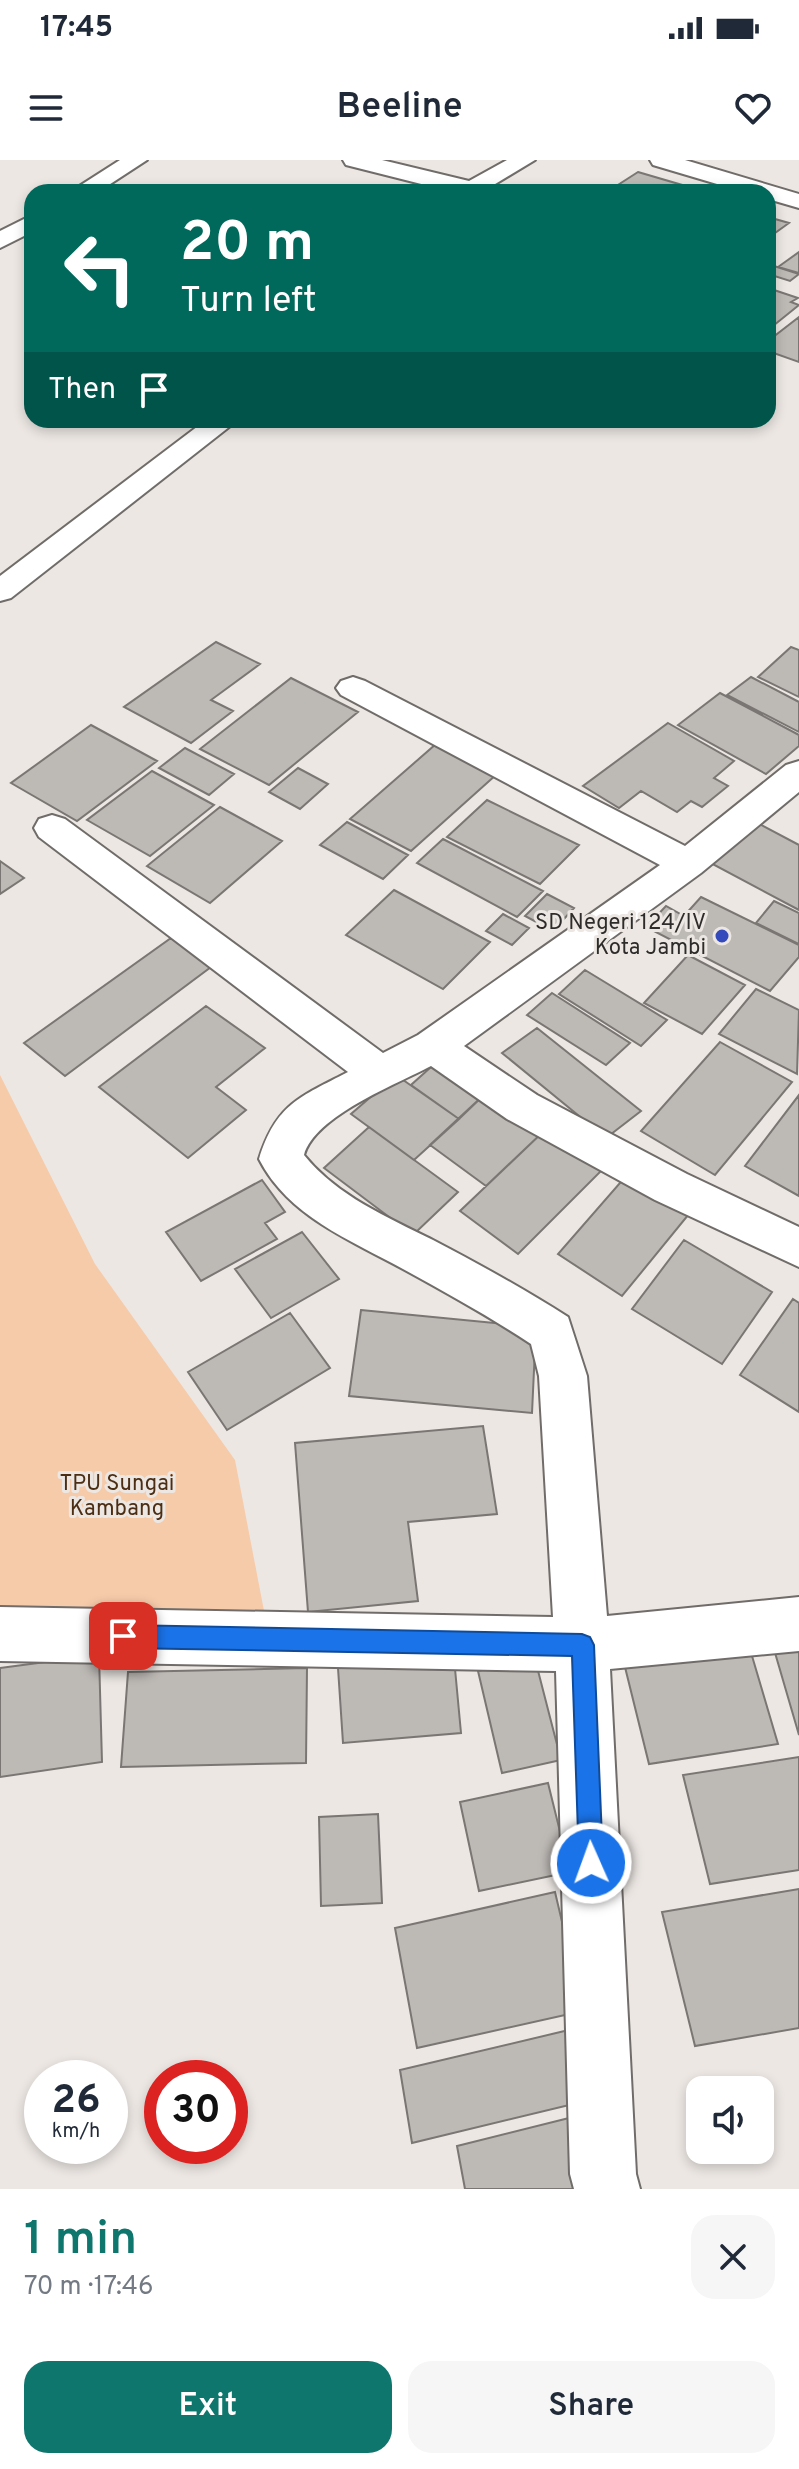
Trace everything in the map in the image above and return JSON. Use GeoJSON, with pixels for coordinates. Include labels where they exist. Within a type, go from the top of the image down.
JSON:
{"type":"FeatureCollection","features":[{"type":"Feature","properties":{"kind":"street"},"geometry":{"type":"LineString","coordinates":[[96,184],[136,160]]}},
{"type":"Feature","properties":{"kind":"street"},"geometry":{"type":"LineString","coordinates":[[354,160],[384,163],[449,184]]}},
{"type":"Feature","properties":{"kind":"street"},"geometry":{"type":"LineString","coordinates":[[479,184],[524,160]]}},
{"type":"Feature","properties":{"kind":"street"},"geometry":{"type":"LineString","coordinates":[[661,160],[742,184]]}},
{"type":"Feature","properties":{"kind":"street"},"geometry":{"type":"LineString","coordinates":[[730,160],[799,181]]}},
{"type":"Feature","properties":{"kind":"street"},"geometry":{"type":"LineString","coordinates":[[776,194],[799,201]]}},
{"type":"Feature","properties":{"kind":"street"},"geometry":{"type":"LineString","coordinates":[[0,241],[24,227]]}},
{"type":"Feature","properties":{"kind":"street"},"geometry":{"type":"LineString","coordinates":[[0,591],[214,428]]}},
{"type":"Feature","properties":{"kind":"street"},"geometry":{"type":"LineString","coordinates":[[353,688],[688,864]]}},
{"type":"Feature","properties":{"kind":"street"},"geometry":{"type":"LineString","coordinates":[[607,2189],[603,2174],[582,1645],[563,1376],[551,1332],[507,1303],[334,1210],[296,1181],[281,1159],[288,1135],[311,1111],[433,1046],[688,864],[799,773]]}},
{"type":"Feature","properties":{"kind":"street"},"geometry":{"type":"LineString","coordinates":[[52,828],[381,1074]]}},
{"type":"Feature","properties":{"kind":"street"},"geometry":{"type":"LineString","coordinates":[[433,1046],[522,1107],[671,1187],[799,1248]]}},
{"type":"Feature","properties":{"kind":"street"},"geometry":{"type":"LineString","coordinates":[[0,1634],[582,1645],[799,1624]]}},
{"type":"Feature","properties":{"kind":"green space","name":"TPU Sungai Kambang"},"geometry":{"type":"Polygon","coordinates":[[[0,1075],[95,1264],[235,1460],[265,1616],[0,1614],[0,1075]]]}},
{"type":"Feature","properties":{"kind":"building"},"geometry":{"type":"Polygon","coordinates":[[[638,172],[679,184],[619,184],[638,172]]]}},
{"type":"Feature","properties":{"kind":"building"},"geometry":{"type":"Polygon","coordinates":[[[776,219],[789,223],[776,232],[776,219]]]}},
{"type":"Feature","properties":{"kind":"building"},"geometry":{"type":"Polygon","coordinates":[[[799,252],[799,273],[778,267],[799,252]]]}},
{"type":"Feature","properties":{"kind":"building"},"geometry":{"type":"Polygon","coordinates":[[[776,267],[799,274],[790,281],[776,277],[776,267]]]}},
{"type":"Feature","properties":{"kind":"building"},"geometry":{"type":"Polygon","coordinates":[[[776,291],[798,298],[791,302],[799,305],[776,324],[776,291]]]}},
{"type":"Feature","properties":{"kind":"building"},"geometry":{"type":"Polygon","coordinates":[[[799,317],[799,362],[776,354],[776,335],[799,317]]]}},
{"type":"Feature","properties":{"kind":"building"},"geometry":{"type":"Polygon","coordinates":[[[216,642],[260,664],[211,700],[233,711],[191,743],[124,707],[216,642]]]}},
{"type":"Feature","properties":{"kind":"building"},"geometry":{"type":"Polygon","coordinates":[[[791,647],[799,650],[799,697],[758,677],[791,647]]]}},
{"type":"Feature","properties":{"kind":"building"},"geometry":{"type":"Polygon","coordinates":[[[751,677],[799,702],[799,732],[727,695],[751,677]]]}},
{"type":"Feature","properties":{"kind":"building"},"geometry":{"type":"Polygon","coordinates":[[[291,678],[358,712],[269,785],[200,749],[291,678]]]}},
{"type":"Feature","properties":{"kind":"building"},"geometry":{"type":"Polygon","coordinates":[[[720,693],[799,735],[799,746],[766,774],[678,725],[720,693]]]}},
{"type":"Feature","properties":{"kind":"building"},"geometry":{"type":"Polygon","coordinates":[[[668,723],[734,761],[714,778],[728,786],[702,807],[691,801],[677,812],[641,791],[619,808],[583,786],[668,723]]]}},
{"type":"Feature","properties":{"kind":"building"},"geometry":{"type":"Polygon","coordinates":[[[91,725],[157,761],[77,821],[11,783],[91,725]]]}},
{"type":"Feature","properties":{"kind":"building"},"geometry":{"type":"Polygon","coordinates":[[[436,744],[497,774],[411,851],[350,819],[436,744]]]}},
{"type":"Feature","properties":{"kind":"building"},"geometry":{"type":"Polygon","coordinates":[[[185,748],[234,774],[209,795],[159,768],[185,748]]]}},
{"type":"Feature","properties":{"kind":"building"},"geometry":{"type":"Polygon","coordinates":[[[298,768],[328,784],[300,809],[269,792],[298,768]]]}},
{"type":"Feature","properties":{"kind":"building"},"geometry":{"type":"Polygon","coordinates":[[[152,771],[214,805],[150,856],[87,820],[152,771]]]}},
{"type":"Feature","properties":{"kind":"building"},"geometry":{"type":"Polygon","coordinates":[[[487,800],[579,845],[540,884],[447,837],[487,800]]]}},
{"type":"Feature","properties":{"kind":"building"},"geometry":{"type":"Polygon","coordinates":[[[220,807],[282,841],[210,903],[147,866],[220,807]]]}},
{"type":"Feature","properties":{"kind":"building"},"geometry":{"type":"Polygon","coordinates":[[[748,818],[799,845],[799,910],[705,860],[748,818]]]}},
{"type":"Feature","properties":{"kind":"building"},"geometry":{"type":"Polygon","coordinates":[[[347,822],[408,855],[383,879],[320,845],[347,822]]]}},
{"type":"Feature","properties":{"kind":"building"},"geometry":{"type":"Polygon","coordinates":[[[443,839],[543,891],[517,917],[417,863],[443,839]]]}},
{"type":"Feature","properties":{"kind":"building"},"geometry":{"type":"Polygon","coordinates":[[[0,861],[24,878],[0,894],[0,861]]]}},
{"type":"Feature","properties":{"kind":"building"},"geometry":{"type":"Polygon","coordinates":[[[394,890],[490,942],[443,989],[346,935],[394,890]]]}},
{"type":"Feature","properties":{"kind":"building"},"geometry":{"type":"Polygon","coordinates":[[[547,894],[574,908],[553,931],[525,916],[547,894]]]}},
{"type":"Feature","properties":{"kind":"building","name":"SD Negeri 124/IV Kota Jambi"},"geometry":{"type":"Polygon","coordinates":[[[701,897],[799,945],[799,957],[770,991],[646,927],[666,906],[684,916],[701,897]]]}},
{"type":"Feature","properties":{"kind":"building"},"geometry":{"type":"Polygon","coordinates":[[[774,901],[799,913],[799,944],[756,923],[774,901]]]}},
{"type":"Feature","properties":{"kind":"building"},"geometry":{"type":"Polygon","coordinates":[[[503,914],[529,928],[512,945],[486,931],[503,914]]]}},
{"type":"Feature","properties":{"kind":"building"},"geometry":{"type":"Polygon","coordinates":[[[171,938],[211,967],[65,1076],[24,1043],[171,938]]]}},
{"type":"Feature","properties":{"kind":"building"},"geometry":{"type":"Polygon","coordinates":[[[688,955],[745,985],[702,1034],[644,1003],[688,955]]]}},
{"type":"Feature","properties":{"kind":"building"},"geometry":{"type":"Polygon","coordinates":[[[585,970],[667,1020],[641,1046],[559,994],[585,970]]]}},
{"type":"Feature","properties":{"kind":"building"},"geometry":{"type":"Polygon","coordinates":[[[756,989],[799,1010],[797,1074],[719,1034],[756,989]]]}},
{"type":"Feature","properties":{"kind":"building"},"geometry":{"type":"Polygon","coordinates":[[[552,993],[630,1043],[606,1065],[527,1015],[552,993]]]}},
{"type":"Feature","properties":{"kind":"building"},"geometry":{"type":"Polygon","coordinates":[[[206,1006],[265,1048],[216,1087],[246,1110],[188,1158],[99,1087],[206,1006]]]}},
{"type":"Feature","properties":{"kind":"building"},"geometry":{"type":"Polygon","coordinates":[[[537,1028],[641,1111],[606,1138],[502,1053],[537,1028]]]}},
{"type":"Feature","properties":{"kind":"building"},"geometry":{"type":"Polygon","coordinates":[[[720,1042],[792,1082],[715,1175],[641,1131],[720,1042]]]}},
{"type":"Feature","properties":{"kind":"building"},"geometry":{"type":"Polygon","coordinates":[[[441,1058],[488,1091],[459,1119],[411,1085],[441,1058]]]}},
{"type":"Feature","properties":{"kind":"building"},"geometry":{"type":"Polygon","coordinates":[[[396,1075],[459,1119],[414,1160],[351,1114],[396,1075]]]}},
{"type":"Feature","properties":{"kind":"building"},"geometry":{"type":"Polygon","coordinates":[[[488,1091],[545,1130],[486,1186],[430,1145],[488,1091]]]}},
{"type":"Feature","properties":{"kind":"building"},"geometry":{"type":"Polygon","coordinates":[[[799,1095],[799,1196],[745,1166],[799,1095]]]}},
{"type":"Feature","properties":{"kind":"building"},"geometry":{"type":"Polygon","coordinates":[[[369,1127],[458,1192],[413,1235],[324,1168],[369,1127]]]}},
{"type":"Feature","properties":{"kind":"building"},"geometry":{"type":"Polygon","coordinates":[[[545,1130],[603,1169],[518,1254],[460,1211],[545,1130]]]}},
{"type":"Feature","properties":{"kind":"building"},"geometry":{"type":"Polygon","coordinates":[[[626,1176],[689,1214],[622,1296],[558,1254],[626,1176]]]}},
{"type":"Feature","properties":{"kind":"building"},"geometry":{"type":"Polygon","coordinates":[[[262,1180],[285,1212],[265,1223],[277,1239],[201,1281],[166,1232],[262,1180]]]}},
{"type":"Feature","properties":{"kind":"building"},"geometry":{"type":"Polygon","coordinates":[[[302,1232],[339,1279],[271,1318],[235,1269],[302,1232]]]}},
{"type":"Feature","properties":{"kind":"building"},"geometry":{"type":"Polygon","coordinates":[[[684,1240],[772,1292],[722,1364],[632,1309],[684,1240]]]}},
{"type":"Feature","properties":{"kind":"building"},"geometry":{"type":"Polygon","coordinates":[[[793,1299],[799,1303],[799,1412],[740,1375],[793,1299]]]}},
{"type":"Feature","properties":{"kind":"building"},"geometry":{"type":"Polygon","coordinates":[[[361,1310],[536,1327],[532,1413],[349,1396],[361,1310]]]}},
{"type":"Feature","properties":{"kind":"building"},"geometry":{"type":"Polygon","coordinates":[[[290,1313],[330,1368],[227,1430],[188,1372],[290,1313]]]}},
{"type":"Feature","properties":{"kind":"building"},"geometry":{"type":"Polygon","coordinates":[[[483,1426],[497,1514],[408,1522],[418,1601],[308,1612],[295,1443],[483,1426]]]}},
{"type":"Feature","properties":{"kind":"building"},"geometry":{"type":"Polygon","coordinates":[[[799,1634],[799,1735],[771,1639],[799,1634]]]}},
{"type":"Feature","properties":{"kind":"building"},"geometry":{"type":"Polygon","coordinates":[[[747,1639],[778,1744],[649,1764],[623,1659],[747,1639]]]}},
{"type":"Feature","properties":{"kind":"building"},"geometry":{"type":"Polygon","coordinates":[[[99,1655],[102,1762],[0,1777],[0,1668],[99,1655]]]}},
{"type":"Feature","properties":{"kind":"building"},"geometry":{"type":"Polygon","coordinates":[[[454,1658],[461,1733],[343,1743],[338,1668],[454,1658]]]}},
{"type":"Feature","properties":{"kind":"building"},"geometry":{"type":"Polygon","coordinates":[[[535,1659],[561,1760],[502,1773],[478,1671],[535,1659]]]}},
{"type":"Feature","properties":{"kind":"building"},"geometry":{"type":"Polygon","coordinates":[[[307,1668],[306,1763],[121,1767],[128,1672],[307,1668]]]}},
{"type":"Feature","properties":{"kind":"building"},"geometry":{"type":"Polygon","coordinates":[[[799,1757],[799,1870],[710,1884],[683,1775],[799,1757]]]}},
{"type":"Feature","properties":{"kind":"building"},"geometry":{"type":"Polygon","coordinates":[[[548,1783],[570,1872],[479,1891],[460,1802],[548,1783]]]}},
{"type":"Feature","properties":{"kind":"building"},"geometry":{"type":"Polygon","coordinates":[[[378,1814],[382,1903],[321,1906],[319,1817],[378,1814]]]}},
{"type":"Feature","properties":{"kind":"building"},"geometry":{"type":"Polygon","coordinates":[[[799,1889],[799,2028],[695,2046],[662,1912],[799,1889]]]}},
{"type":"Feature","properties":{"kind":"building"},"geometry":{"type":"Polygon","coordinates":[[[555,1892],[583,2011],[417,2048],[395,1928],[555,1892]]]}},
{"type":"Feature","properties":{"kind":"building"},"geometry":{"type":"Polygon","coordinates":[[[573,2029],[590,2100],[412,2143],[400,2070],[573,2029]]]}},
{"type":"Feature","properties":{"kind":"building"},"geometry":{"type":"Polygon","coordinates":[[[573,2117],[590,2189],[465,2189],[457,2146],[573,2117]]]}},
{"type":"Feature","properties":{"kind":"place","name":"SD Negeri 124/IV Kota Jambi"},"geometry":{"type":"Point","coordinates":[722,936]}},
{"type":"Feature","properties":{"kind":"route"},"geometry":{"type":"LineString","coordinates":[[123,1636],[582,1645],[591,1863]]}}]}
